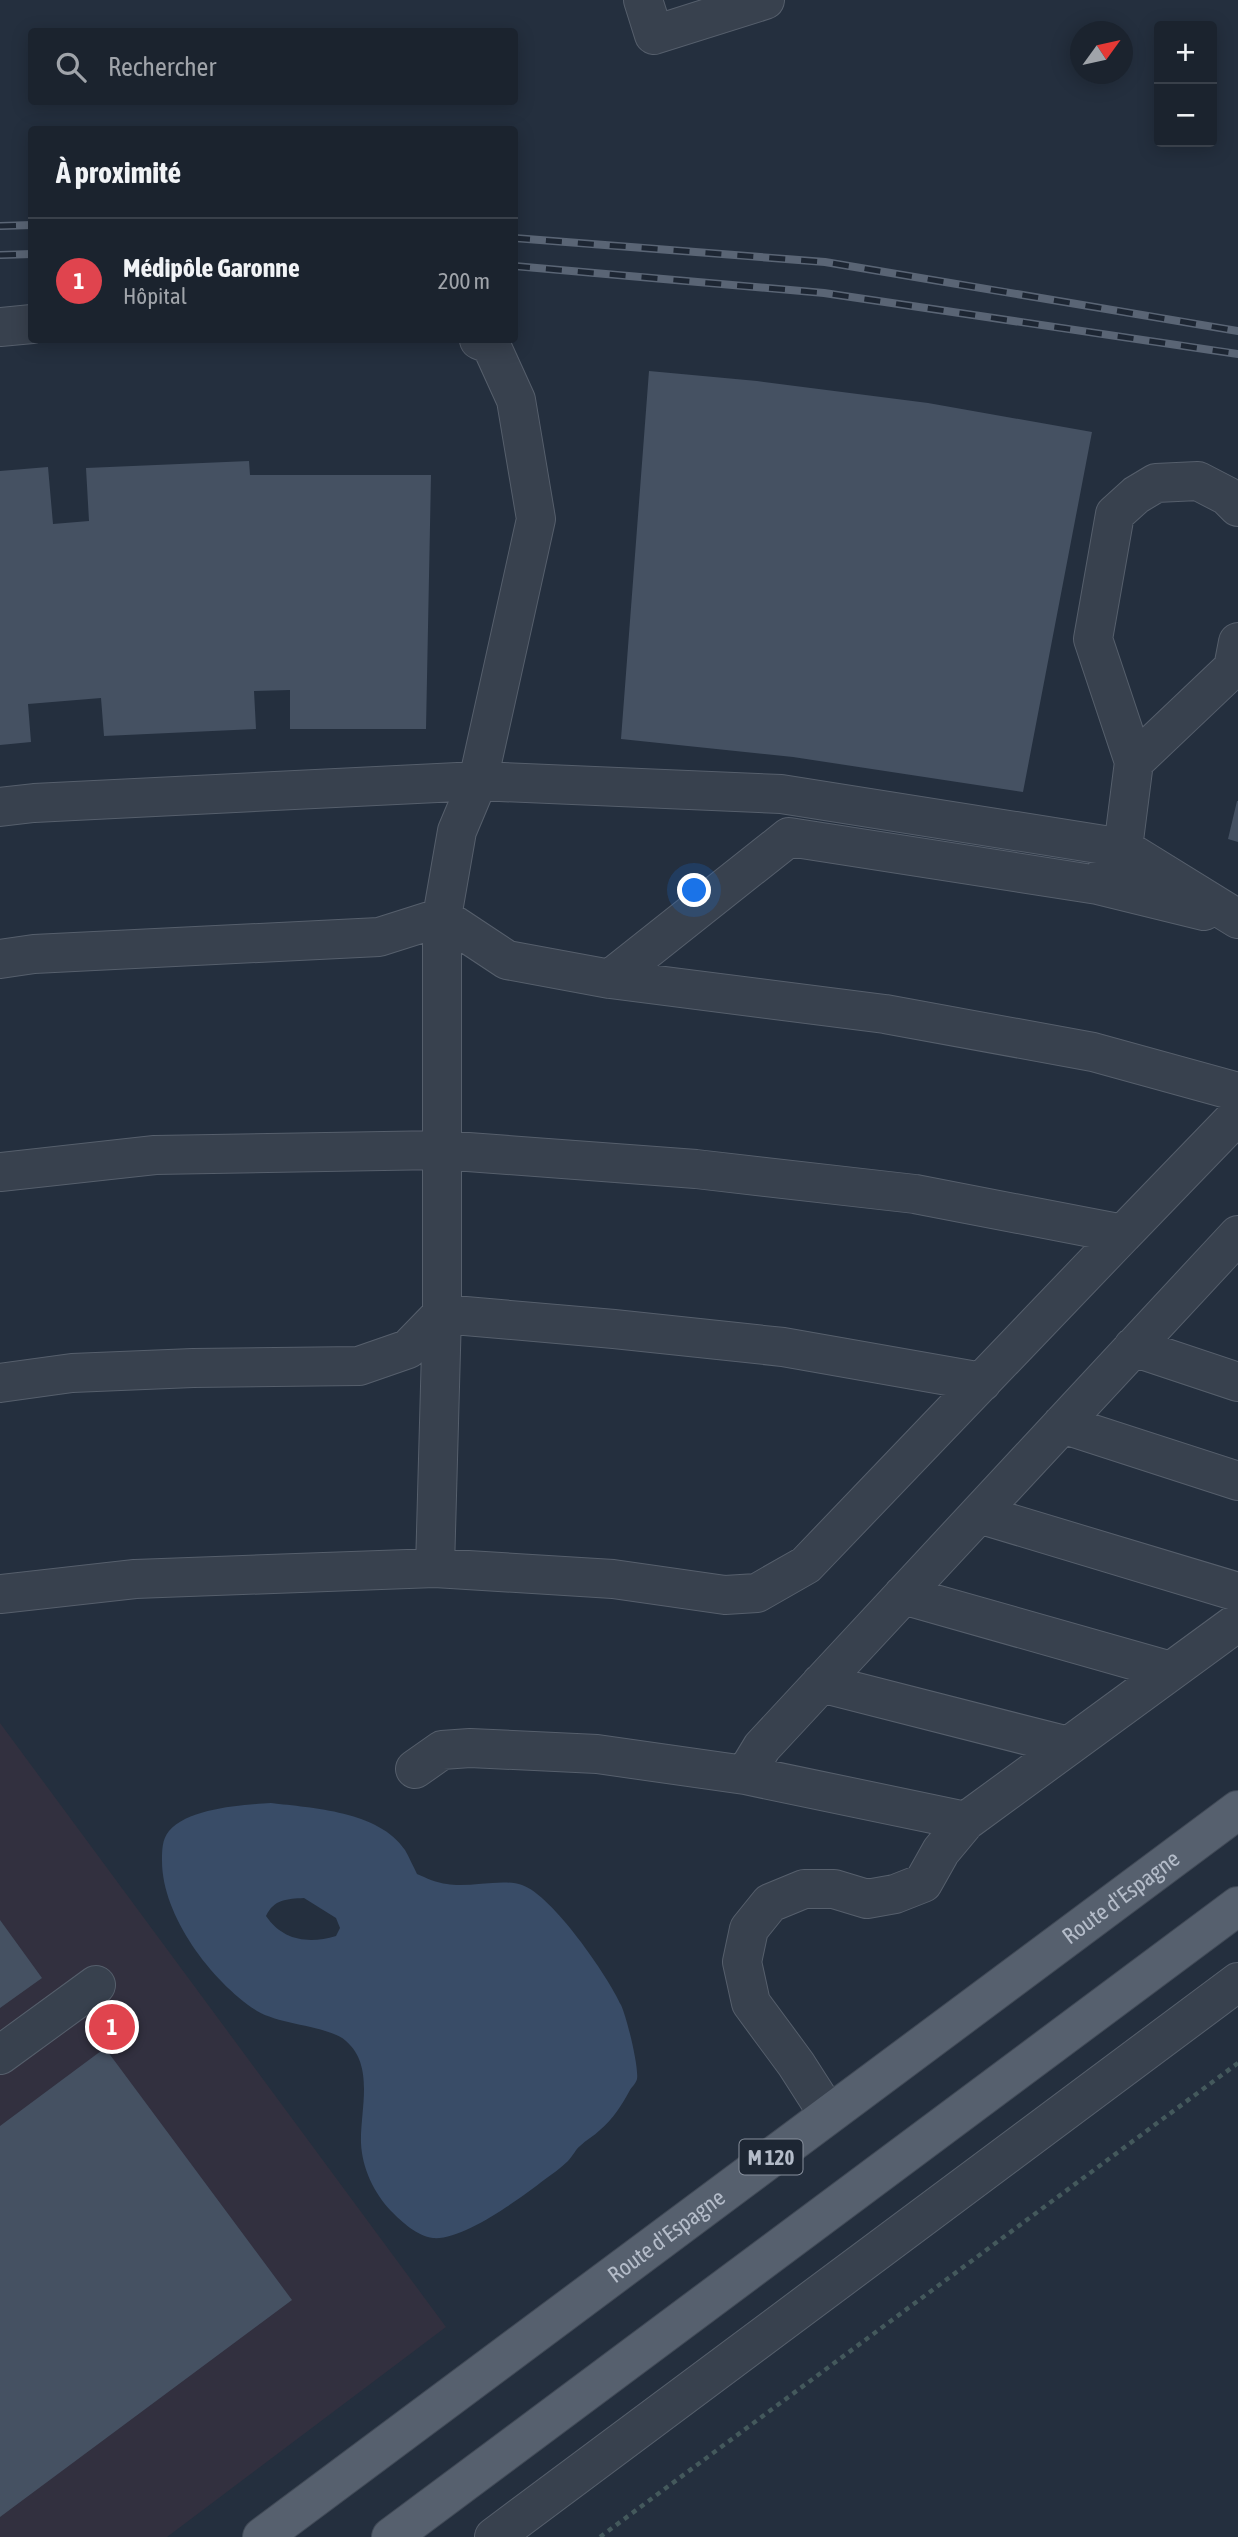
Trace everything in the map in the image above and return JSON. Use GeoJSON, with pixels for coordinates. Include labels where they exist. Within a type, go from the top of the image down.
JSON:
{"type":"FeatureCollection","features":[{"type":"Feature","properties":{"kind":"main road","name":"Route d'Espagne"},"geometry":{"type":"LineString","coordinates":[[262,2537],[1238,1810]]}},
{"type":"Feature","properties":{"kind":"main road"},"geometry":{"type":"LineString","coordinates":[[391,2537],[1238,1906]]}},
{"type":"Feature","properties":{"kind":"lane"},"geometry":{"type":"LineString","coordinates":[[643,0],[654,35],[765,0]]}},
{"type":"Feature","properties":{"kind":"lane"},"geometry":{"type":"LineString","coordinates":[[0,327],[28,324]]}},
{"type":"Feature","properties":{"kind":"lane"},"geometry":{"type":"LineString","coordinates":[[435,1568],[442,1314],[442,917],[457,831],[478,781],[536,519],[516,400],[491,345],[486,343]]}},
{"type":"Feature","properties":{"kind":"lane"},"geometry":{"type":"LineString","coordinates":[[1098,885],[1123,848],[1134,762],[1093,639],[1115,514],[1136,495],[1156,483],[1198,481],[1227,496],[1238,507]]}},
{"type":"Feature","properties":{"kind":"lane"},"geometry":{"type":"LineString","coordinates":[[1134,762],[1233,668],[1238,642]]}},
{"type":"Feature","properties":{"kind":"lane"},"geometry":{"type":"LineString","coordinates":[[0,807],[34,803],[478,781],[781,794],[1123,848],[1238,919]]}},
{"type":"Feature","properties":{"kind":"lane"},"geometry":{"type":"LineString","coordinates":[[610,979],[789,837],[1098,885],[1238,919]]}},
{"type":"Feature","properties":{"kind":"lane"},"geometry":{"type":"LineString","coordinates":[[0,959],[34,954],[379,937],[442,917]]}},
{"type":"Feature","properties":{"kind":"lane"},"geometry":{"type":"LineString","coordinates":[[442,917],[507,960],[610,979],[885,1014],[1093,1052],[1238,1092]]}},
{"type":"Feature","properties":{"kind":"lane"},"geometry":{"type":"LineString","coordinates":[[0,1594],[135,1579],[435,1568],[613,1579],[725,1595],[757,1593],[806,1566],[1238,1115]]}},
{"type":"Feature","properties":{"kind":"lane"},"geometry":{"type":"LineString","coordinates":[[0,1172],[155,1155],[441,1150],[696,1169],[915,1194],[1123,1234]]}},
{"type":"Feature","properties":{"kind":"lane"},"geometry":{"type":"LineString","coordinates":[[745,1775],[762,1748],[1133,1347],[1225,1268],[1238,1235]]}},
{"type":"Feature","properties":{"kind":"lane"},"geometry":{"type":"LineString","coordinates":[[442,1314],[783,1347],[982,1382]]}},
{"type":"Feature","properties":{"kind":"lane"},"geometry":{"type":"LineString","coordinates":[[0,1383],[85,1372],[359,1366],[408,1349],[442,1314]]}},
{"type":"Feature","properties":{"kind":"lane"},"geometry":{"type":"LineString","coordinates":[[1133,1347],[1238,1382]]}},
{"type":"Feature","properties":{"kind":"lane"},"geometry":{"type":"LineString","coordinates":[[1062,1424],[1238,1481]]}},
{"type":"Feature","properties":{"kind":"lane"},"geometry":{"type":"LineString","coordinates":[[979,1514],[1238,1592]]}},
{"type":"Feature","properties":{"kind":"lane"},"geometry":{"type":"LineString","coordinates":[[902,1595],[1171,1671]]}},
{"type":"Feature","properties":{"kind":"lane"},"geometry":{"type":"LineString","coordinates":[[828,2114],[796,2064],[751,2003],[742,1962],[749,1929],[770,1903],[804,1889],[834,1889],[867,1899],[895,1894],[923,1883],[941,1851],[966,1821],[1238,1622]]}},
{"type":"Feature","properties":{"kind":"lane"},"geometry":{"type":"LineString","coordinates":[[821,1683],[1068,1746]]}},
{"type":"Feature","properties":{"kind":"lane"},"geometry":{"type":"LineString","coordinates":[[415,1769],[442,1750],[470,1748],[597,1754],[745,1775],[966,1821]]}},
{"type":"Feature","properties":{"kind":"lane"},"geometry":{"type":"LineString","coordinates":[[494,2537],[1238,1982]]}},
{"type":"Feature","properties":{"kind":"lane"},"geometry":{"type":"LineString","coordinates":[[0,2055],[96,1985]]}},
{"type":"Feature","properties":{"kind":"path"},"geometry":{"type":"LineString","coordinates":[[600,2537],[1238,2063]]}},
{"type":"Feature","properties":{"kind":"shaded area"},"geometry":{"type":"Polygon","coordinates":[[[0,1723],[446,2327],[167,2537],[0,2537],[0,1723]]]}},
{"type":"Feature","properties":{"kind":"water"},"geometry":{"type":"Polygon","coordinates":[[[271,1803],[344,1814],[379,1827],[405,1850],[417,1874],[435,1881],[456,1885],[522,1885],[548,1904],[578,1938],[621,2005],[632,2042],[636,2082],[605,2126],[578,2148],[570,2159],[534,2188],[475,2226],[445,2237],[427,2237],[405,2224],[391,2211],[374,2188],[366,2171],[361,2143],[363,2076],[355,2051],[339,2036],[257,2011],[223,1983],[207,1965],[180,1925],[164,1882],[162,1853],[169,1831],[189,1817],[202,1813],[271,1803]],[[304,1898],[277,1903],[266,1916],[280,1931],[306,1940],[336,1936],[340,1928],[336,1918],[304,1898]]]}},
{"type":"Feature","properties":{"kind":"building"},"geometry":{"type":"Polygon","coordinates":[[[649,371],[757,381],[928,403],[1092,432],[1023,792],[793,757],[621,739],[649,371]]]}},
{"type":"Feature","properties":{"kind":"building"},"geometry":{"type":"Polygon","coordinates":[[[249,461],[250,475],[431,475],[426,729],[290,729],[290,690],[254,691],[256,729],[104,736],[101,698],[28,704],[31,742],[0,745],[0,471],[48,467],[53,524],[89,521],[86,468],[249,461]]]}},
{"type":"Feature","properties":{"kind":"building"},"geometry":{"type":"Polygon","coordinates":[[[1238,801],[1238,842],[1228,839],[1238,801]]]}},
{"type":"Feature","properties":{"kind":"building"},"geometry":{"type":"Polygon","coordinates":[[[0,1920],[42,1978],[0,2008],[0,1920]]]}},
{"type":"Feature","properties":{"kind":"building"},"geometry":{"type":"Polygon","coordinates":[[[105,2048],[292,2300],[0,2517],[0,2126],[105,2048]]]}},
{"type":"Feature","properties":{"kind":"railway"},"geometry":{"type":"LineString","coordinates":[[0,226],[28,225]]}},
{"type":"Feature","properties":{"kind":"railway"},"geometry":{"type":"LineString","coordinates":[[518,238],[825,262],[1238,331]]}},
{"type":"Feature","properties":{"kind":"railway"},"geometry":{"type":"LineString","coordinates":[[0,255],[28,254]]}},
{"type":"Feature","properties":{"kind":"railway"},"geometry":{"type":"LineString","coordinates":[[518,266],[824,293],[1238,354]]}},
{"type":"Feature","properties":{"kind":"place","name":"Médipôle Garonne"},"geometry":{"type":"Point","coordinates":[112,2027]}}]}
